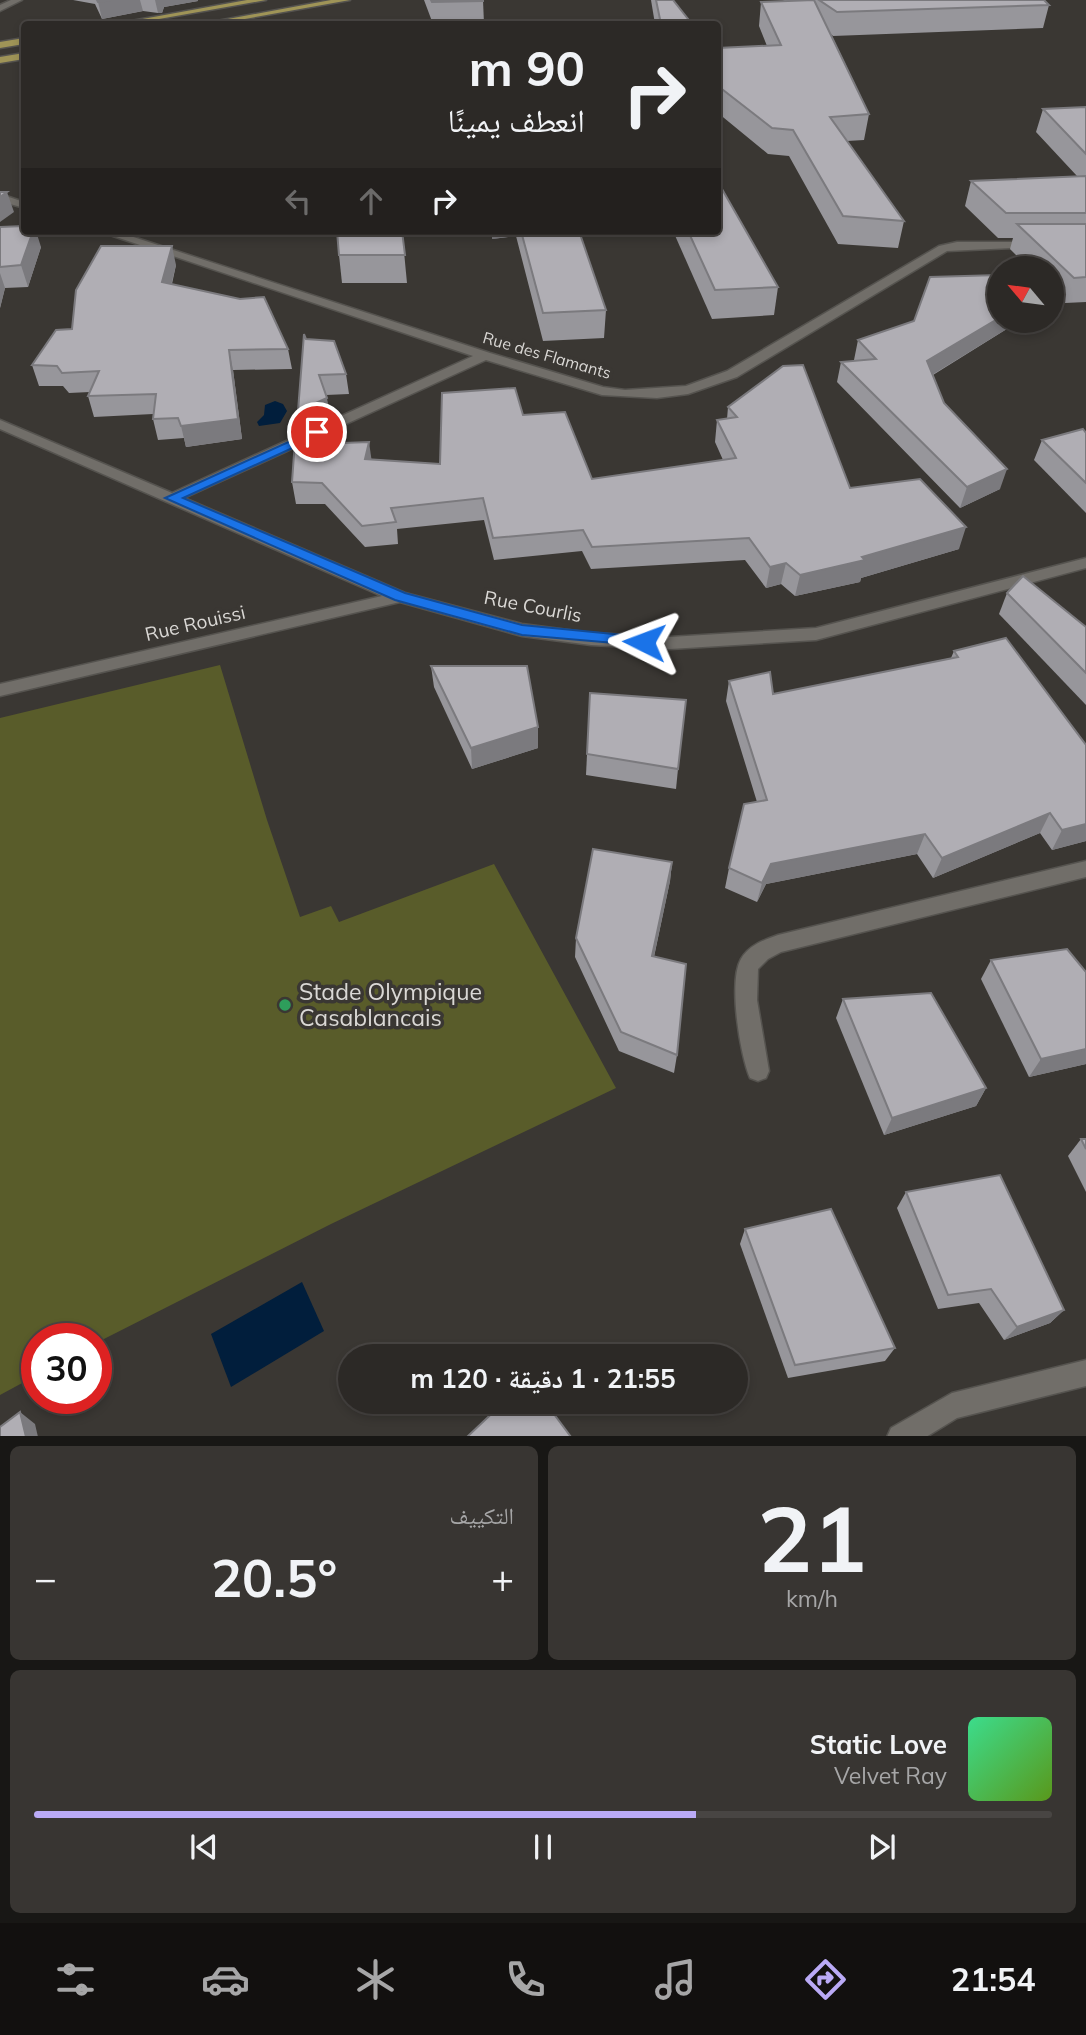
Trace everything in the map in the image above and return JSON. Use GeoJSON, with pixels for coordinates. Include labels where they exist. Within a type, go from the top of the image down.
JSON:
{"type":"FeatureCollection","features":[{"type":"Feature","properties":{"kind":"main road"},"geometry":{"type":"LineString","coordinates":[[137,21],[262,0]]}},
{"type":"Feature","properties":{"kind":"main road"},"geometry":{"type":"LineString","coordinates":[[223,21],[346,0]]}},
{"type":"Feature","properties":{"kind":"main road"},"geometry":{"type":"LineString","coordinates":[[0,45],[21,42]]}},
{"type":"Feature","properties":{"kind":"main road"},"geometry":{"type":"LineString","coordinates":[[0,60],[21,56]]}},
{"type":"Feature","properties":{"kind":"street"},"geometry":{"type":"LineString","coordinates":[[0,8],[18,0]]}},
{"type":"Feature","properties":{"kind":"street"},"geometry":{"type":"LineString","coordinates":[[0,197],[21,204]]}},
{"type":"Feature","properties":{"kind":"street","name":"Rue des Flamants"},"geometry":{"type":"LineString","coordinates":[[116,235],[485,356],[602,391],[657,394],[688,390],[732,373],[943,248],[957,245],[1044,244]]}},
{"type":"Feature","properties":{"kind":"street"},"geometry":{"type":"LineString","coordinates":[[172,498],[485,356]]}},
{"type":"Feature","properties":{"kind":"street","name":"Rue Courlis"},"geometry":{"type":"LineString","coordinates":[[0,424],[400,597],[522,630],[670,643],[816,634],[1086,563]]}},
{"type":"Feature","properties":{"kind":"street","name":"Rue Rouissi"},"geometry":{"type":"LineString","coordinates":[[0,690],[400,597]]}},
{"type":"Feature","properties":{"kind":"street"},"geometry":{"type":"LineString","coordinates":[[758,1071],[746,988],[746,969],[756,954],[778,944],[1086,869]]}},
{"type":"Feature","properties":{"kind":"street"},"geometry":{"type":"LineString","coordinates":[[902,1436],[953,1406],[1086,1373]]}},
{"type":"Feature","properties":{"kind":"green space","name":"Stade Olympique Casablancais"},"geometry":{"type":"Polygon","coordinates":[[[220,665],[267,820],[300,917],[331,906],[339,922],[494,864],[616,1088],[331,1224],[112,1335],[112,1323],[21,1323],[21,1384],[0,1395],[0,718],[220,665]]]}},
{"type":"Feature","properties":{"kind":"water"},"geometry":{"type":"Polygon","coordinates":[[[275,401],[283,404],[287,411],[280,423],[259,426],[257,422],[264,415],[265,405],[275,401]]]}},
{"type":"Feature","properties":{"kind":"water"},"geometry":{"type":"Polygon","coordinates":[[[302,1282],[324,1331],[231,1387],[211,1334],[302,1282]]]}},
{"type":"Feature","properties":{"kind":"building"},"geometry":{"type":"Polygon","coordinates":[[[431,0],[483,0],[483,1],[432,2],[431,0]]]}},
{"type":"Feature","properties":{"kind":"building"},"geometry":{"type":"Polygon","coordinates":[[[656,0],[673,0],[690,21],[660,21],[656,0]]]}},
{"type":"Feature","properties":{"kind":"building"},"geometry":{"type":"Polygon","coordinates":[[[814,0],[869,114],[830,117],[904,221],[843,216],[793,130],[772,128],[721,88],[721,48],[781,45],[761,2],[814,0]]]}},
{"type":"Feature","properties":{"kind":"building"},"geometry":{"type":"Polygon","coordinates":[[[819,0],[1044,0],[1049,5],[837,12],[819,0]]]}},
{"type":"Feature","properties":{"kind":"building"},"geometry":{"type":"Polygon","coordinates":[[[1086,107],[1086,154],[1043,109],[1086,107]]]}},
{"type":"Feature","properties":{"kind":"building"},"geometry":{"type":"Polygon","coordinates":[[[1086,176],[1086,213],[1006,213],[971,181],[1086,176]]]}},
{"type":"Feature","properties":{"kind":"building"},"geometry":{"type":"Polygon","coordinates":[[[721,187],[778,287],[715,290],[690,235],[721,235],[721,187]]]}},
{"type":"Feature","properties":{"kind":"building"},"geometry":{"type":"Polygon","coordinates":[[[1017,224],[1086,224],[1086,277],[1074,278],[1064,269],[1064,256],[1051,256],[1017,224]]]}},
{"type":"Feature","properties":{"kind":"building"},"geometry":{"type":"Polygon","coordinates":[[[21,226],[21,235],[32,235],[21,265],[0,267],[0,227],[21,226]]]}},
{"type":"Feature","properties":{"kind":"building"},"geometry":{"type":"Polygon","coordinates":[[[337,235],[402,235],[405,255],[339,255],[337,235]]]}},
{"type":"Feature","properties":{"kind":"building"},"geometry":{"type":"Polygon","coordinates":[[[522,235],[580,235],[606,310],[543,313],[522,235]]]}},
{"type":"Feature","properties":{"kind":"building"},"geometry":{"type":"Polygon","coordinates":[[[101,246],[172,246],[162,282],[240,299],[264,297],[288,349],[229,350],[238,419],[181,426],[178,418],[153,419],[156,394],[88,396],[99,371],[62,373],[57,366],[32,365],[56,330],[72,329],[76,290],[101,246]]]}},
{"type":"Feature","properties":{"kind":"building"},"geometry":{"type":"Polygon","coordinates":[[[987,275],[987,325],[927,361],[944,403],[1007,469],[967,487],[841,362],[876,359],[858,340],[914,321],[930,277],[987,275]]]}},
{"type":"Feature","properties":{"kind":"building"},"geometry":{"type":"Polygon","coordinates":[[[304,334],[306,339],[334,341],[346,374],[319,375],[327,398],[298,411],[304,334]]]}},
{"type":"Feature","properties":{"kind":"building"},"geometry":{"type":"Polygon","coordinates":[[[803,365],[850,488],[920,479],[966,527],[862,557],[865,560],[800,575],[786,563],[770,567],[749,538],[592,547],[583,530],[493,538],[483,498],[391,508],[396,522],[362,526],[322,483],[292,482],[296,427],[331,411],[343,443],[369,442],[365,459],[440,464],[442,393],[515,388],[523,415],[565,412],[592,479],[736,458],[717,420],[737,417],[728,407],[783,366],[803,365]]]}},
{"type":"Feature","properties":{"kind":"building"},"geometry":{"type":"Polygon","coordinates":[[[1083,429],[1086,433],[1086,483],[1042,440],[1083,429]]]}},
{"type":"Feature","properties":{"kind":"building"},"geometry":{"type":"Polygon","coordinates":[[[1023,576],[1086,627],[1086,673],[1007,593],[1023,576]]]}},
{"type":"Feature","properties":{"kind":"building"},"geometry":{"type":"Polygon","coordinates":[[[1006,638],[1086,745],[1086,824],[1062,830],[1050,813],[942,858],[925,834],[771,864],[762,883],[729,868],[744,804],[767,800],[729,681],[770,672],[773,694],[958,657],[954,651],[1006,638]]]}},
{"type":"Feature","properties":{"kind":"building"},"geometry":{"type":"Polygon","coordinates":[[[431,666],[527,666],[538,727],[471,748],[431,666]]]}},
{"type":"Feature","properties":{"kind":"building"},"geometry":{"type":"Polygon","coordinates":[[[590,693],[686,700],[678,769],[587,754],[590,693]]]}},
{"type":"Feature","properties":{"kind":"building"},"geometry":{"type":"Polygon","coordinates":[[[593,849],[672,862],[652,956],[686,964],[677,1055],[621,1032],[576,938],[593,849]]]}},
{"type":"Feature","properties":{"kind":"building"},"geometry":{"type":"Polygon","coordinates":[[[1067,949],[1086,972],[1086,1049],[1041,1059],[991,960],[1067,949]]]}},
{"type":"Feature","properties":{"kind":"building"},"geometry":{"type":"Polygon","coordinates":[[[931,993],[986,1088],[892,1118],[843,999],[931,993]]]}},
{"type":"Feature","properties":{"kind":"building"},"geometry":{"type":"Polygon","coordinates":[[[1000,1175],[1064,1310],[1017,1327],[991,1289],[948,1295],[906,1192],[1000,1175]]]}},
{"type":"Feature","properties":{"kind":"building"},"geometry":{"type":"Polygon","coordinates":[[[831,1209],[895,1348],[795,1365],[745,1229],[831,1209]]]}},
{"type":"Feature","properties":{"kind":"building"},"geometry":{"type":"Polygon","coordinates":[[[20,1412],[26,1436],[0,1436],[0,1427],[20,1412]]]}},
{"type":"Feature","properties":{"kind":"building"},"geometry":{"type":"Polygon","coordinates":[[[491,1414],[554,1414],[570,1436],[468,1436],[491,1414]]]}},
{"type":"Feature","properties":{"kind":"place","name":"Stade Olympique Casablancais"},"geometry":{"type":"Point","coordinates":[285,1005]}},
{"type":"Feature","properties":{"kind":"route"},"geometry":{"type":"LineString","coordinates":[[317,432],[172,498],[400,597],[522,630],[591,639],[644,642]]}}]}
